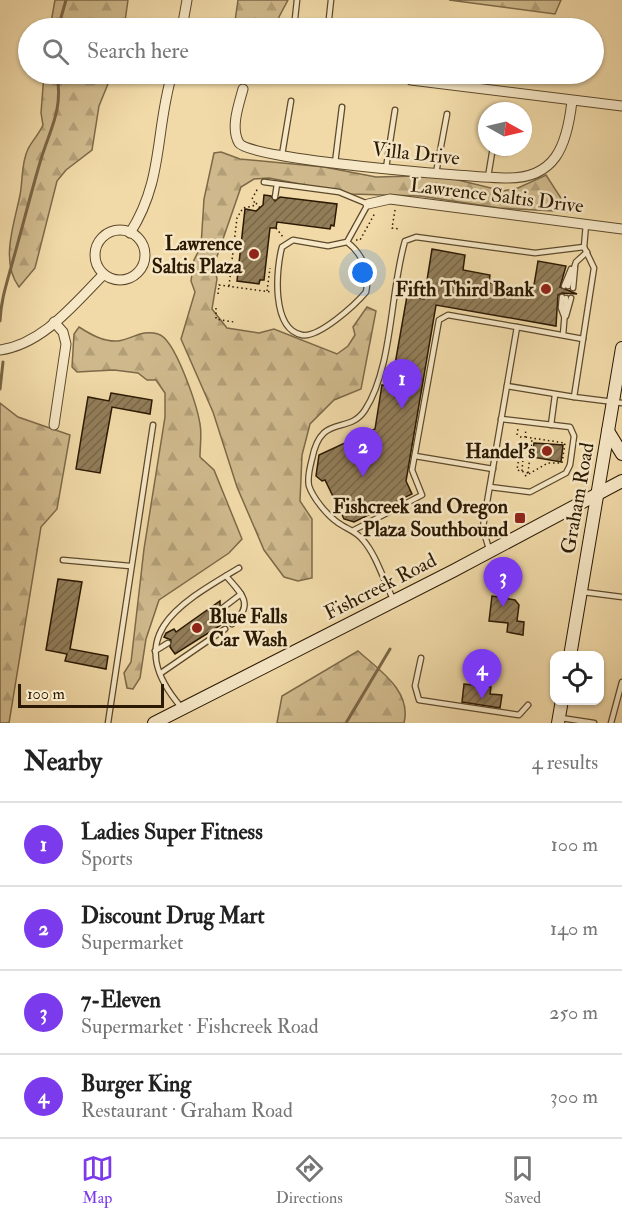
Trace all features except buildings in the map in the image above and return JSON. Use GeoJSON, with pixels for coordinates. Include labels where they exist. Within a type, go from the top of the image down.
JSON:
{"type":"FeatureCollection","features":[{"type":"Feature","properties":{"kind":"main road","name":"Graham Road"},"geometry":{"type":"LineString","coordinates":[[571,651],[608,431],[617,403],[622,348]]}},
{"type":"Feature","properties":{"kind":"main road"},"geometry":{"type":"LineString","coordinates":[[608,431],[622,454]]}},
{"type":"Feature","properties":{"kind":"main road","name":"Fishcreek Road"},"geometry":{"type":"LineString","coordinates":[[154,723],[394,601],[622,481]]}},
{"type":"Feature","properties":{"kind":"main road"},"geometry":{"type":"LineString","coordinates":[[558,720],[561,705]]}},
{"type":"Feature","properties":{"kind":"street"},"geometry":{"type":"LineString","coordinates":[[184,18],[187,0]]}},
{"type":"Feature","properties":{"kind":"street"},"geometry":{"type":"LineString","coordinates":[[130,233],[141,215],[152,188],[162,111],[169,84]]}},
{"type":"Feature","properties":{"kind":"street"},"geometry":{"type":"LineString","coordinates":[[471,84],[572,101],[622,106]]}},
{"type":"Feature","properties":{"kind":"street","name":"Villa Drive"},"geometry":{"type":"LineString","coordinates":[[243,89],[236,133],[238,142],[244,148],[282,157],[488,178],[521,178],[536,173],[554,160],[567,137],[572,101]]}},
{"type":"Feature","properties":{"kind":"street","name":"Lawrence Saltis Drive"},"geometry":{"type":"LineString","coordinates":[[368,204],[390,199],[622,229]]}},
{"type":"Feature","properties":{"kind":"street"},"geometry":{"type":"LineString","coordinates":[[121,230],[130,233],[144,248],[145,260],[142,268],[136,275],[125,280],[112,280],[103,275],[95,263],[98,241],[110,232],[121,230]]}},
{"type":"Feature","properties":{"kind":"street"},"geometry":{"type":"LineString","coordinates":[[0,350],[30,341],[54,322],[103,275]]}},
{"type":"Feature","properties":{"kind":"street"},"geometry":{"type":"LineString","coordinates":[[54,322],[63,332],[66,344],[54,425]]}},
{"type":"Feature","properties":{"kind":"lane"},"geometry":{"type":"LineString","coordinates":[[295,18],[297,0]]}},
{"type":"Feature","properties":{"kind":"lane"},"geometry":{"type":"LineString","coordinates":[[329,18],[331,0]]}},
{"type":"Feature","properties":{"kind":"lane"},"geometry":{"type":"LineString","coordinates":[[282,157],[291,101]]}},
{"type":"Feature","properties":{"kind":"lane"},"geometry":{"type":"LineString","coordinates":[[334,163],[342,107]]}},
{"type":"Feature","properties":{"kind":"lane"},"geometry":{"type":"LineString","coordinates":[[386,168],[395,110]]}},
{"type":"Feature","properties":{"kind":"lane"},"geometry":{"type":"LineString","coordinates":[[436,172],[447,114]]}},
{"type":"Feature","properties":{"kind":"lane"},"geometry":{"type":"LineString","coordinates":[[488,178],[492,156]]}},
{"type":"Feature","properties":{"kind":"lane"},"geometry":{"type":"LineString","coordinates":[[264,182],[339,192],[368,204],[346,242],[328,246],[293,240],[287,242],[279,257],[278,293],[280,309],[292,331],[300,335],[318,332],[366,292],[366,269],[353,247],[346,242]]}},
{"type":"Feature","properties":{"kind":"lane"},"geometry":{"type":"LineString","coordinates":[[275,197],[277,184]]}},
{"type":"Feature","properties":{"kind":"lane"},"geometry":{"type":"LineString","coordinates":[[574,397],[594,268],[586,249],[586,224]]}},
{"type":"Feature","properties":{"kind":"lane"},"geometry":{"type":"LineString","coordinates":[[394,601],[365,542],[354,530],[337,522],[318,502],[309,487],[308,477],[315,445],[320,434],[364,412],[372,395],[382,363],[405,241],[416,237],[535,253],[586,249]]}},
{"type":"Feature","properties":{"kind":"lane"},"geometry":{"type":"LineString","coordinates":[[576,262],[568,286],[576,262],[586,249]]}},
{"type":"Feature","properties":{"kind":"lane"},"geometry":{"type":"LineString","coordinates":[[563,335],[566,298]]}},
{"type":"Feature","properties":{"kind":"lane"},"geometry":{"type":"LineString","coordinates":[[354,530],[422,495],[414,477],[415,456],[439,320],[448,315],[583,339]]}},
{"type":"Feature","properties":{"kind":"lane"},"geometry":{"type":"LineString","coordinates":[[490,551],[483,529],[517,327]]}},
{"type":"Feature","properties":{"kind":"lane"},"geometry":{"type":"LineString","coordinates":[[507,386],[617,403]]}},
{"type":"Feature","properties":{"kind":"lane"},"geometry":{"type":"LineString","coordinates":[[551,425],[555,395]]}},
{"type":"Feature","properties":{"kind":"lane"},"geometry":{"type":"LineString","coordinates":[[490,487],[530,492],[566,473],[570,465],[574,431],[570,427],[501,419]]}},
{"type":"Feature","properties":{"kind":"lane"},"geometry":{"type":"LineString","coordinates":[[108,723],[153,425]]}},
{"type":"Feature","properties":{"kind":"lane"},"geometry":{"type":"LineString","coordinates":[[415,456],[493,469]]}},
{"type":"Feature","properties":{"kind":"lane"},"geometry":{"type":"LineString","coordinates":[[63,560],[130,566]]}},
{"type":"Feature","properties":{"kind":"lane"},"geometry":{"type":"LineString","coordinates":[[183,709],[170,694],[155,651],[164,621],[202,590],[239,568]]}},
{"type":"Feature","properties":{"kind":"lane"},"geometry":{"type":"LineString","coordinates":[[226,576],[241,594],[245,609],[243,615],[232,624]]}},
{"type":"Feature","properties":{"kind":"lane"},"geometry":{"type":"LineString","coordinates":[[581,592],[622,597]]}},
{"type":"Feature","properties":{"kind":"lane"},"geometry":{"type":"LineString","coordinates":[[224,607],[241,594]]}},
{"type":"Feature","properties":{"kind":"lane"},"geometry":{"type":"LineString","coordinates":[[161,673],[225,629]]}},
{"type":"Feature","properties":{"kind":"lane"},"geometry":{"type":"LineString","coordinates":[[155,651],[168,643]]}},
{"type":"Feature","properties":{"kind":"lane"},"geometry":{"type":"LineString","coordinates":[[421,658],[415,686],[419,700],[519,715],[528,705]]}},
{"type":"Feature","properties":{"kind":"lane"},"geometry":{"type":"LineString","coordinates":[[611,723],[622,682]]}},
{"type":"Feature","properties":{"kind":"lane"},"geometry":{"type":"LineString","coordinates":[[558,720],[594,723]]}},
{"type":"Feature","properties":{"kind":"path"},"geometry":{"type":"LineString","coordinates":[[260,208],[252,199],[259,182],[264,182]]}},
{"type":"Feature","properties":{"kind":"path"},"geometry":{"type":"LineString","coordinates":[[229,286],[237,218],[243,208],[251,208],[255,203]]}},
{"type":"Feature","properties":{"kind":"path"},"geometry":{"type":"LineString","coordinates":[[346,242],[360,240],[378,210]]}},
{"type":"Feature","properties":{"kind":"path"},"geometry":{"type":"LineString","coordinates":[[395,210],[392,228],[400,230]]}},
{"type":"Feature","properties":{"kind":"path"},"geometry":{"type":"LineString","coordinates":[[276,228],[282,237]]}},
{"type":"Feature","properties":{"kind":"path"},"geometry":{"type":"LineString","coordinates":[[218,294],[219,285],[278,293]]}},
{"type":"Feature","properties":{"kind":"path"},"geometry":{"type":"LineString","coordinates":[[216,308],[216,319],[234,322]]}},
{"type":"Feature","properties":{"kind":"path"},"geometry":{"type":"LineString","coordinates":[[525,437],[527,422]]}},
{"type":"Feature","properties":{"kind":"path"},"geometry":{"type":"LineString","coordinates":[[520,437],[565,443],[562,463],[548,463],[525,476]]}},
{"type":"Feature","properties":{"kind":"path"},"geometry":{"type":"LineString","coordinates":[[528,473],[532,438]]}},
{"type":"Feature","properties":{"kind":"path"},"geometry":{"type":"LineString","coordinates":[[528,473],[517,471],[517,467],[519,457],[530,457]]}},
{"type":"Feature","properties":{"kind":"path"},"geometry":{"type":"LineString","coordinates":[[521,472],[524,457]]}},
{"type":"Feature","properties":{"kind":"path"},"geometry":{"type":"LineString","coordinates":[[518,461],[530,463]]}},
{"type":"Feature","properties":{"kind":"path"},"geometry":{"type":"LineString","coordinates":[[517,467],[529,468]]}},
{"type":"Feature","properties":{"kind":"green space"},"geometry":{"type":"Polygon","coordinates":[[[55,0],[128,0],[125,18],[52,18],[55,0]]]}},
{"type":"Feature","properties":{"kind":"green space"},"geometry":{"type":"Polygon","coordinates":[[[238,0],[288,0],[279,18],[235,18],[238,0]]]}},
{"type":"Feature","properties":{"kind":"green space"},"geometry":{"type":"Polygon","coordinates":[[[449,0],[561,0],[555,14],[449,0]]]}},
{"type":"Feature","properties":{"kind":"green space"},"geometry":{"type":"Polygon","coordinates":[[[43,84],[108,84],[99,106],[92,150],[66,170],[57,181],[35,268],[19,287],[10,266],[10,243],[20,195],[23,166],[26,154],[43,125],[41,113],[43,84]]]}},
{"type":"Feature","properties":{"kind":"green space"},"geometry":{"type":"Polygon","coordinates":[[[221,152],[240,159],[324,167],[376,177],[418,176],[454,179],[503,191],[518,188],[546,175],[564,203],[574,207],[572,212],[499,208],[420,196],[351,194],[269,178],[254,179],[241,187],[214,265],[217,279],[212,309],[227,328],[259,333],[274,329],[337,354],[348,346],[355,335],[353,327],[367,307],[376,311],[361,389],[334,400],[310,424],[302,455],[300,501],[312,519],[312,578],[298,581],[284,577],[264,550],[237,487],[213,412],[181,339],[195,292],[191,281],[194,260],[201,246],[204,199],[214,153],[221,152]]]}},
{"type":"Feature","properties":{"kind":"green space"},"geometry":{"type":"Polygon","coordinates":[[[79,327],[97,337],[112,341],[147,333],[158,334],[165,338],[178,359],[195,403],[201,428],[200,457],[214,470],[242,539],[229,553],[159,600],[146,639],[140,678],[133,689],[127,688],[124,673],[131,662],[144,549],[165,417],[165,393],[156,380],[147,380],[138,373],[114,370],[77,372],[72,367],[74,334],[79,327]]]}},
{"type":"Feature","properties":{"kind":"green space"},"geometry":{"type":"Polygon","coordinates":[[[0,403],[18,417],[70,435],[57,509],[41,527],[9,723],[0,723],[0,403]]]}},
{"type":"Feature","properties":{"kind":"green space"},"geometry":{"type":"Polygon","coordinates":[[[358,651],[392,682],[398,691],[405,711],[404,723],[277,723],[282,696],[358,651]]]}},
{"type":"Feature","properties":{"kind":"waterway"},"geometry":{"type":"LineString","coordinates":[[61,18],[66,0]]}},
{"type":"Feature","properties":{"kind":"waterway"},"geometry":{"type":"LineString","coordinates":[[0,321],[6,284],[41,159],[55,118],[58,84]]}},
{"type":"Feature","properties":{"kind":"waterway"},"geometry":{"type":"LineString","coordinates":[[0,389],[3,362]]}},
{"type":"Feature","properties":{"kind":"waterway"},"geometry":{"type":"LineString","coordinates":[[346,723],[390,649]]}},
{"type":"Feature","properties":{"kind":"place","name":"Lawrence Saltis Plaza"},"geometry":{"type":"Point","coordinates":[254,254]}},
{"type":"Feature","properties":{"kind":"place","name":"Fifth Third Bank"},"geometry":{"type":"Point","coordinates":[546,289]}},
{"type":"Feature","properties":{"kind":"place","name":"Ladies Super Fitness"},"geometry":{"type":"Point","coordinates":[402,409]}},
{"type":"Feature","properties":{"kind":"place","name":"Handel's"},"geometry":{"type":"Point","coordinates":[547,451]}},
{"type":"Feature","properties":{"kind":"place","name":"Discount Drug Mart"},"geometry":{"type":"Point","coordinates":[363,477]}},
{"type":"Feature","properties":{"kind":"place","name":"Fishcreek and Oregon Plaza Southbound"},"geometry":{"type":"Point","coordinates":[520,518]}},
{"type":"Feature","properties":{"kind":"place","name":"7-Eleven"},"geometry":{"type":"Point","coordinates":[503,607]}},
{"type":"Feature","properties":{"kind":"place","name":"Blue Falls Car Wash"},"geometry":{"type":"Point","coordinates":[197,628]}},
{"type":"Feature","properties":{"kind":"place","name":"Burger King"},"geometry":{"type":"Point","coordinates":[482,699]}}]}
